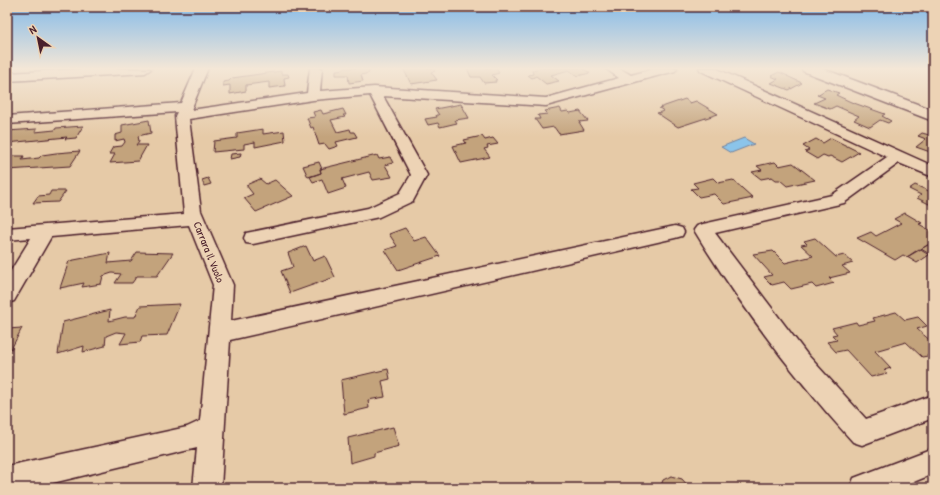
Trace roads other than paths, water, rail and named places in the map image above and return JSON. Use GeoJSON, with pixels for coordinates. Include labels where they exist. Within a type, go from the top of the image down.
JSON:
{"type":"FeatureCollection","features":[{"type":"Feature","properties":{"kind":"main road"},"geometry":{"type":"LineString","coordinates":[[868,91],[933,116]]}},
{"type":"Feature","properties":{"kind":"main road"},"geometry":{"type":"LineString","coordinates":[[896,91],[933,105]]}},
{"type":"Feature","properties":{"kind":"street","name":"Carrara Il Vuolo"},"geometry":{"type":"LineString","coordinates":[[192,91],[184,111],[192,211],[223,285],[210,429],[207,488]]}},
{"type":"Feature","properties":{"kind":"street"},"geometry":{"type":"LineString","coordinates":[[313,96],[314,91]]}},
{"type":"Feature","properties":{"kind":"street"},"geometry":{"type":"LineString","coordinates":[[7,120],[168,109],[184,111],[313,96],[373,91]]}},
{"type":"Feature","properties":{"kind":"street"},"geometry":{"type":"LineString","coordinates":[[253,238],[373,213],[407,197],[419,175],[374,91]]}},
{"type":"Feature","properties":{"kind":"street"},"geometry":{"type":"LineString","coordinates":[[376,91],[546,102],[585,91]]}},
{"type":"Feature","properties":{"kind":"street"},"geometry":{"type":"LineString","coordinates":[[756,91],[933,172]]}},
{"type":"Feature","properties":{"kind":"street"},"geometry":{"type":"LineString","coordinates":[[898,156],[838,199],[703,230],[759,311],[846,416],[862,433],[933,406]]}},
{"type":"Feature","properties":{"kind":"street"},"geometry":{"type":"LineString","coordinates":[[7,234],[195,219]]}},
{"type":"Feature","properties":{"kind":"street"},"geometry":{"type":"LineString","coordinates":[[7,295],[45,231]]}},
{"type":"Feature","properties":{"kind":"street"},"geometry":{"type":"LineString","coordinates":[[219,333],[675,232]]}},
{"type":"Feature","properties":{"kind":"street"},"geometry":{"type":"LineString","coordinates":[[7,480],[188,439],[210,429]]}},
{"type":"Feature","properties":{"kind":"street"},"geometry":{"type":"LineString","coordinates":[[864,488],[933,461]]}},
{"type":"Feature","properties":{"kind":"water"},"geometry":{"type":"Polygon","coordinates":[[[744,138],[754,144],[731,153],[721,147],[744,138]]]}}]}
